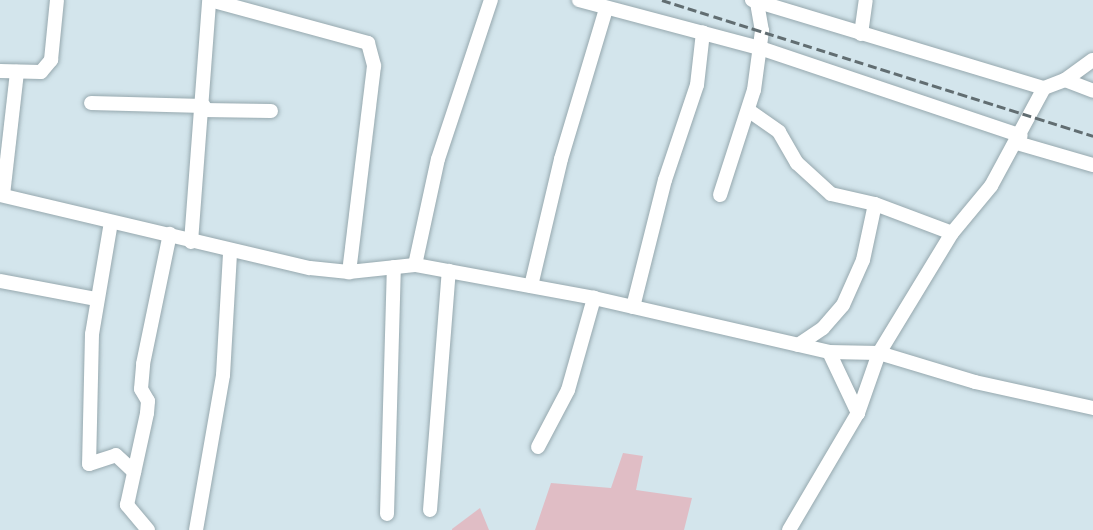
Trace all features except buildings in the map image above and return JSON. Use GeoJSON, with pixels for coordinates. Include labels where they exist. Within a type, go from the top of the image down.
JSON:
{"type":"FeatureCollection","features":[{"type":"Feature","properties":{"kind":"street"},"geometry":{"type":"LineString","coordinates":[[0,71],[41,72],[51,60],[57,0]]}},
{"type":"Feature","properties":{"kind":"street"},"geometry":{"type":"LineString","coordinates":[[190,242],[203,108],[210,0],[368,43],[374,66],[349,272]]}},
{"type":"Feature","properties":{"kind":"street"},"geometry":{"type":"LineString","coordinates":[[415,265],[438,159],[491,0]]}},
{"type":"Feature","properties":{"kind":"street"},"geometry":{"type":"LineString","coordinates":[[579,0],[760,48],[1093,165]]}},
{"type":"Feature","properties":{"kind":"street"},"geometry":{"type":"LineString","coordinates":[[861,34],[866,0]]}},
{"type":"Feature","properties":{"kind":"street"},"geometry":{"type":"LineString","coordinates":[[720,195],[748,110],[760,48],[754,1],[1044,88],[1065,81],[1093,60]]}},
{"type":"Feature","properties":{"kind":"street"},"geometry":{"type":"LineString","coordinates":[[531,286],[561,159],[606,9]]}},
{"type":"Feature","properties":{"kind":"street"},"geometry":{"type":"LineString","coordinates":[[633,307],[665,180],[697,85],[703,32]]}},
{"type":"Feature","properties":{"kind":"street"},"geometry":{"type":"LineString","coordinates":[[17,72],[1,195],[170,234],[190,242],[230,252],[349,272],[415,265],[594,298],[829,352],[879,353],[975,382],[1093,408]]}},
{"type":"Feature","properties":{"kind":"street"},"geometry":{"type":"LineString","coordinates":[[1065,81],[1093,91]]}},
{"type":"Feature","properties":{"kind":"street"},"geometry":{"type":"LineString","coordinates":[[789,530],[858,413],[879,353],[952,233],[992,186],[1019,140],[1044,88]]}},
{"type":"Feature","properties":{"kind":"street"},"geometry":{"type":"LineString","coordinates":[[91,103],[271,111]]}},
{"type":"Feature","properties":{"kind":"street"},"geometry":{"type":"LineString","coordinates":[[748,110],[779,132],[797,163],[818,185],[831,194],[875,204],[952,233]]}},
{"type":"Feature","properties":{"kind":"street"},"geometry":{"type":"LineString","coordinates":[[798,345],[823,328],[843,305],[864,260],[875,204]]}},
{"type":"Feature","properties":{"kind":"street"},"geometry":{"type":"LineString","coordinates":[[111,222],[96,299],[88,464],[116,455],[134,472]]}},
{"type":"Feature","properties":{"kind":"street"},"geometry":{"type":"LineString","coordinates":[[148,530],[128,505],[148,401],[141,390],[142,364],[170,234]]}},
{"type":"Feature","properties":{"kind":"street"},"geometry":{"type":"LineString","coordinates":[[196,530],[223,375],[230,252]]}},
{"type":"Feature","properties":{"kind":"street"},"geometry":{"type":"LineString","coordinates":[[387,514],[394,267]]}},
{"type":"Feature","properties":{"kind":"street"},"geometry":{"type":"LineString","coordinates":[[430,510],[449,271]]}},
{"type":"Feature","properties":{"kind":"street"},"geometry":{"type":"LineString","coordinates":[[0,281],[96,299]]}},
{"type":"Feature","properties":{"kind":"street"},"geometry":{"type":"LineString","coordinates":[[538,447],[568,390],[594,298]]}},
{"type":"Feature","properties":{"kind":"street"},"geometry":{"type":"LineString","coordinates":[[829,352],[858,413]]}},
{"type":"Feature","properties":{"kind":"shaded area"},"geometry":{"type":"Polygon","coordinates":[[[623,453],[643,456],[636,490],[692,498],[684,530],[535,530],[551,483],[611,488],[623,453]]]}},
{"type":"Feature","properties":{"kind":"shaded area"},"geometry":{"type":"Polygon","coordinates":[[[480,508],[489,530],[452,530],[452,529],[480,508]]]}},
{"type":"Feature","properties":{"kind":"railway"},"geometry":{"type":"LineString","coordinates":[[662,0],[1093,136]]}}]}
